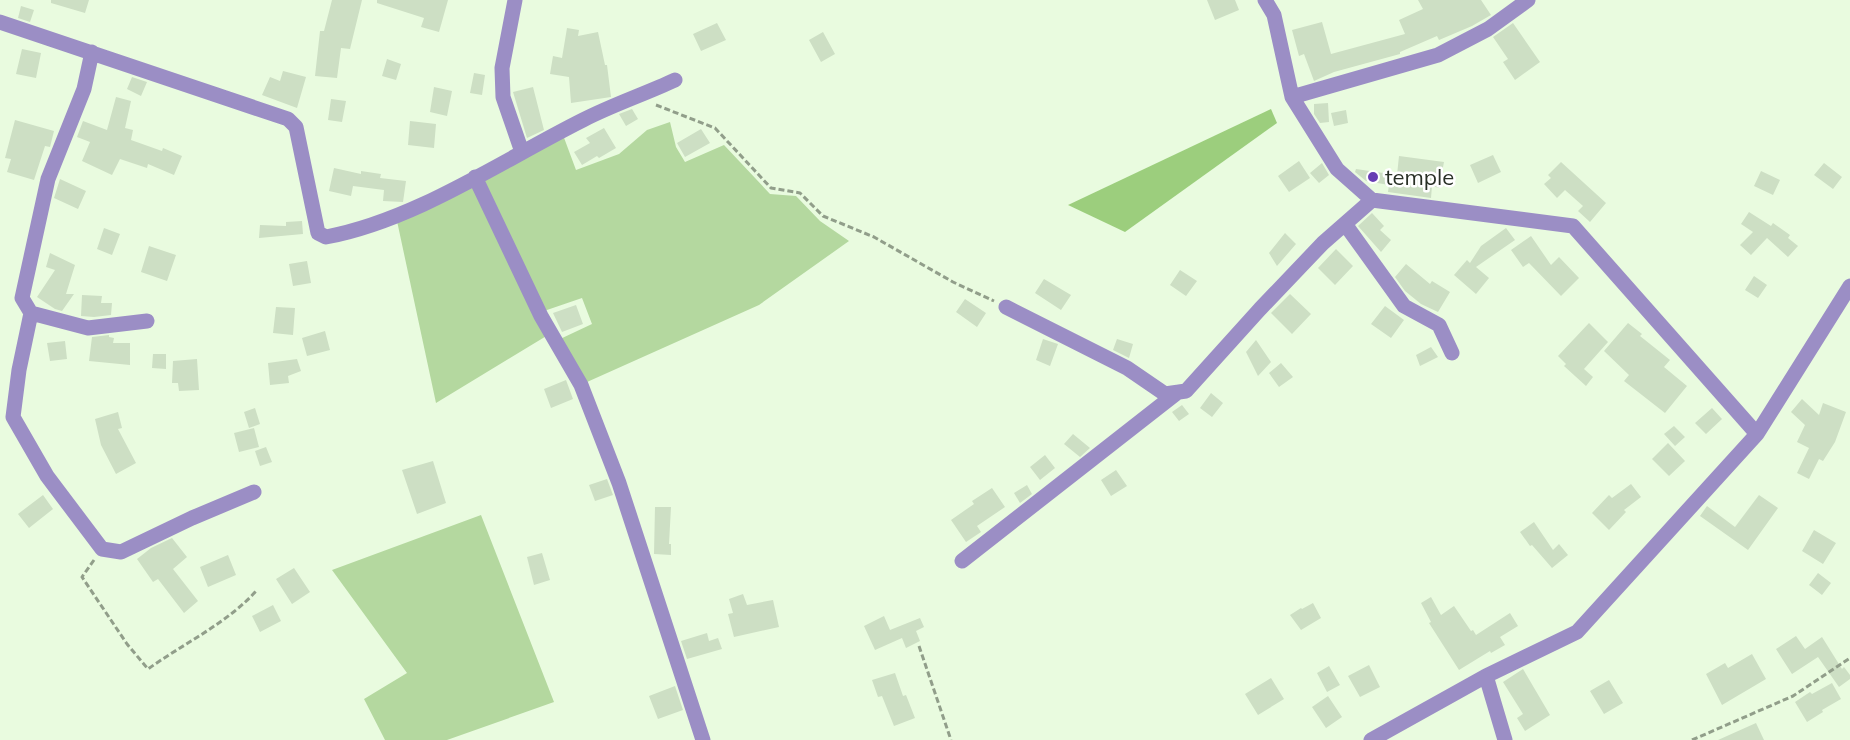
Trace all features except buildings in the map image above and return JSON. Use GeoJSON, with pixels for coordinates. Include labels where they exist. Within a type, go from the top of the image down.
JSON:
{"type":"FeatureCollection","features":[{"type":"Feature","properties":{"kind":"street"},"geometry":{"type":"LineString","coordinates":[[515,0],[502,68],[503,97],[522,152]]}},
{"type":"Feature","properties":{"kind":"street"},"geometry":{"type":"LineString","coordinates":[[1265,0],[1274,15],[1292,97],[1336,169],[1372,200],[1573,226],[1757,434]]}},
{"type":"Feature","properties":{"kind":"street"},"geometry":{"type":"LineString","coordinates":[[1292,97],[1438,55],[1488,29],[1528,0]]}},
{"type":"Feature","properties":{"kind":"street"},"geometry":{"type":"LineString","coordinates":[[0,22],[288,119],[296,128],[318,233],[326,237],[350,232],[404,212],[584,119],[675,80]]}},
{"type":"Feature","properties":{"kind":"street"},"geometry":{"type":"LineString","coordinates":[[92,52],[84,89],[48,180],[22,298],[31,313],[18,370],[13,417],[47,476],[102,549],[121,552],[254,492]]}},
{"type":"Feature","properties":{"kind":"street"},"geometry":{"type":"LineString","coordinates":[[475,177],[541,316],[581,385],[619,483],[704,740]]}},
{"type":"Feature","properties":{"kind":"street"},"geometry":{"type":"LineString","coordinates":[[1006,308],[1127,368],[1165,394],[1186,391],[1323,243],[1372,200]]}},
{"type":"Feature","properties":{"kind":"street"},"geometry":{"type":"LineString","coordinates":[[1345,224],[1404,306],[1438,325],[1452,352]]}},
{"type":"Feature","properties":{"kind":"street"},"geometry":{"type":"LineString","coordinates":[[1371,740],[1486,676],[1577,632],[1757,434],[1850,286]]}},
{"type":"Feature","properties":{"kind":"street"},"geometry":{"type":"LineString","coordinates":[[31,313],[88,328],[147,321]]}},
{"type":"Feature","properties":{"kind":"street"},"geometry":{"type":"LineString","coordinates":[[962,561],[1178,392]]}},
{"type":"Feature","properties":{"kind":"street"},"geometry":{"type":"LineString","coordinates":[[1486,676],[1505,740]]}},
{"type":"Feature","properties":{"kind":"path"},"geometry":{"type":"LineString","coordinates":[[637,98],[715,128],[771,188],[800,193],[823,216],[874,237],[953,282],[1006,308]]}},
{"type":"Feature","properties":{"kind":"path"},"geometry":{"type":"LineString","coordinates":[[102,549],[82,577],[121,636],[148,669],[215,625],[249,600],[257,590]]}},
{"type":"Feature","properties":{"kind":"path"},"geometry":{"type":"LineString","coordinates":[[919,646],[951,740]]}},
{"type":"Feature","properties":{"kind":"path"},"geometry":{"type":"LineString","coordinates":[[1692,740],[1793,696],[1850,658]]}},
{"type":"Feature","properties":{"kind":"green space"},"geometry":{"type":"Polygon","coordinates":[[[1271,109],[1277,123],[1125,232],[1068,205],[1271,109]]]}},
{"type":"Feature","properties":{"kind":"green space"},"geometry":{"type":"Polygon","coordinates":[[[670,122],[676,147],[685,162],[724,145],[770,194],[796,196],[820,221],[849,241],[759,305],[587,382],[558,340],[592,324],[582,298],[544,311],[477,178],[563,135],[576,170],[619,154],[647,130],[670,122]]]}},
{"type":"Feature","properties":{"kind":"green space"},"geometry":{"type":"Polygon","coordinates":[[[474,181],[548,335],[436,403],[397,221],[474,181]]]}},
{"type":"Feature","properties":{"kind":"green space"},"geometry":{"type":"Polygon","coordinates":[[[481,515],[554,702],[447,740],[385,740],[364,699],[407,673],[332,570],[481,515]]]}},
{"type":"Feature","properties":{"kind":"place","name":"temple"},"geometry":{"type":"Point","coordinates":[1373,177]}}]}
